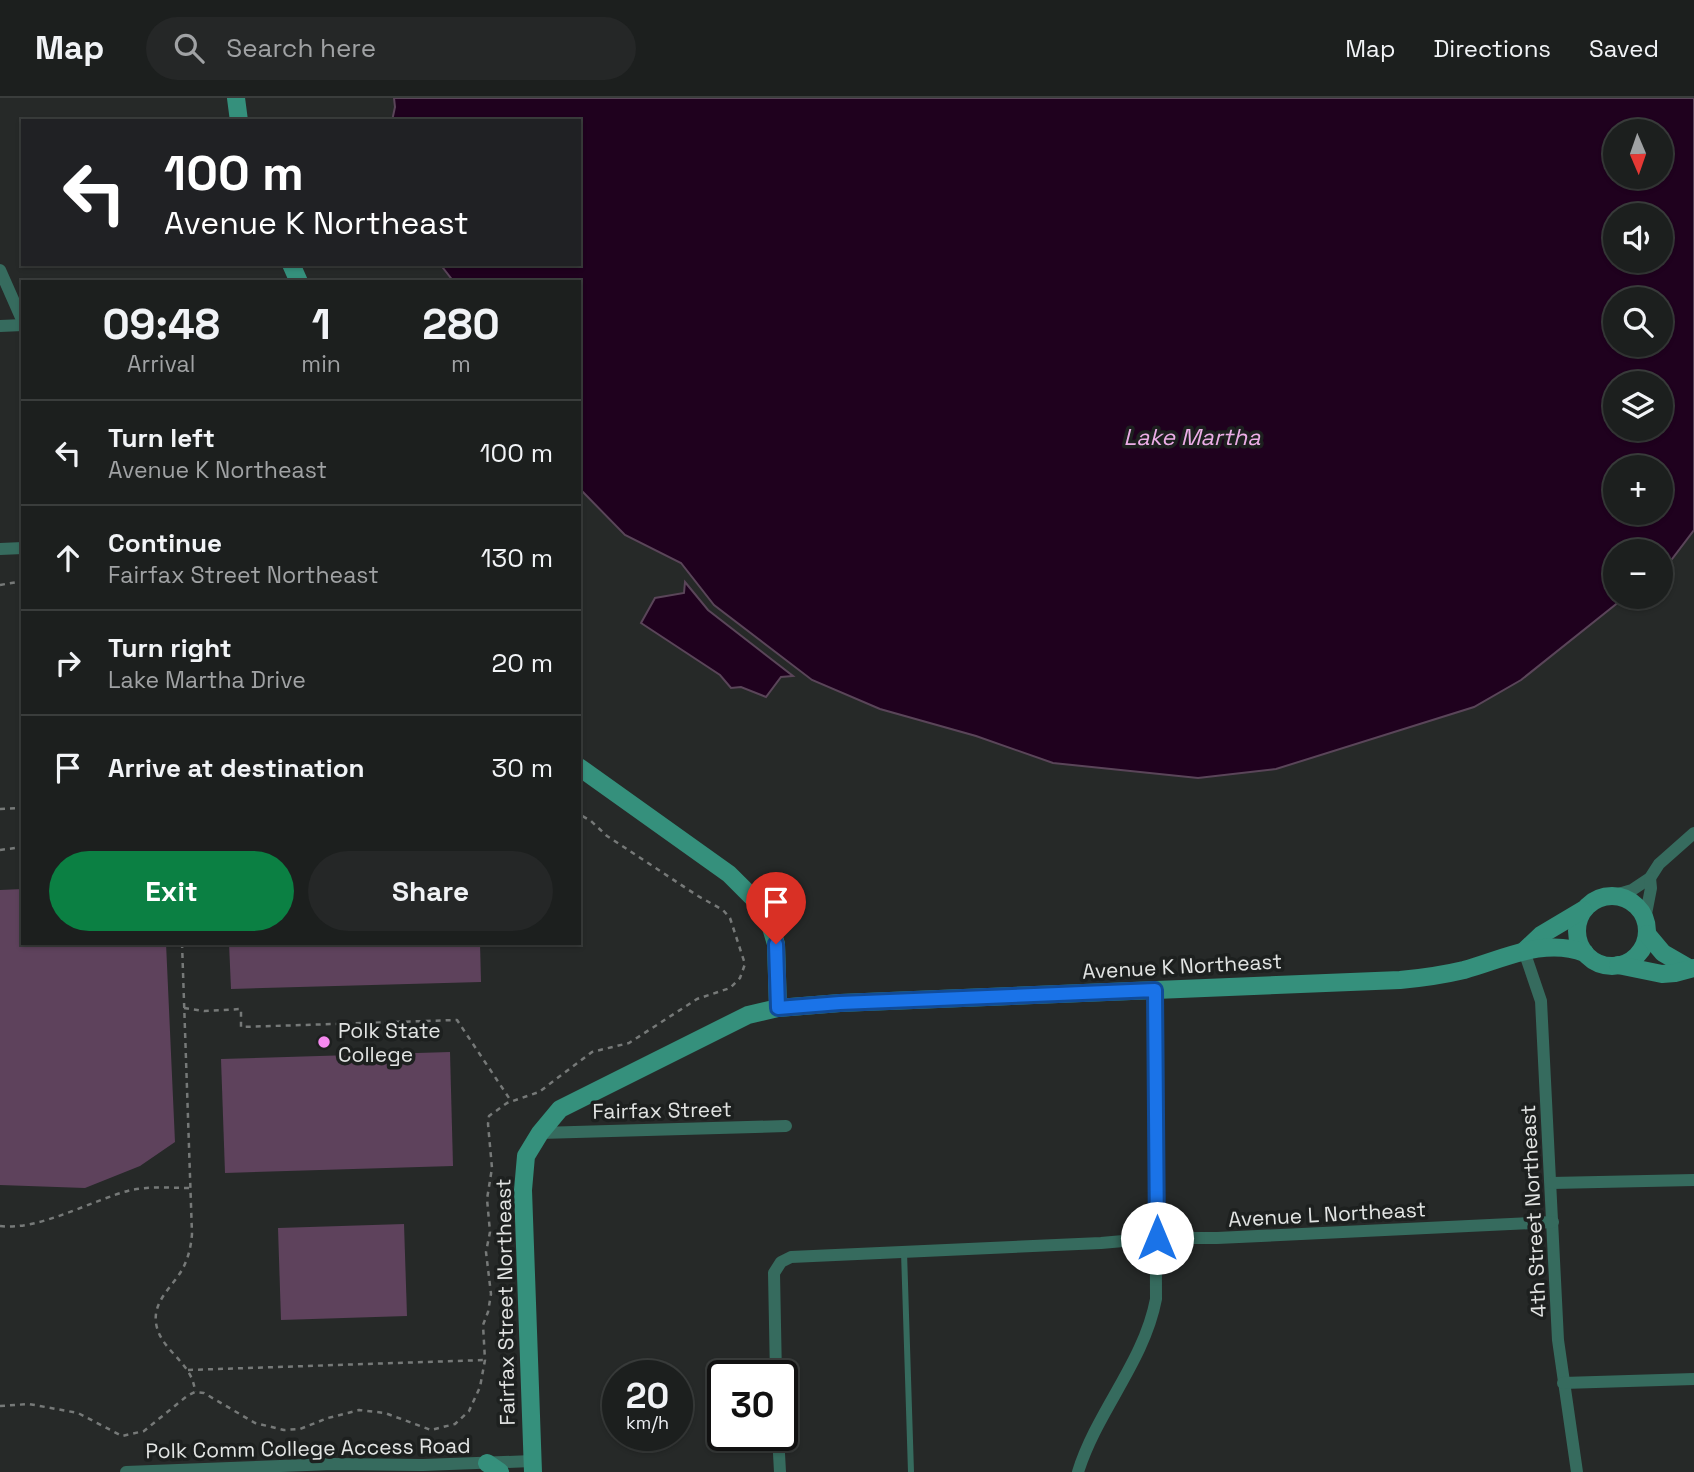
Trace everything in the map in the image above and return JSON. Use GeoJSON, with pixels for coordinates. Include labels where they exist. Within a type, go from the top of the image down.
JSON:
{"type":"FeatureCollection","features":[{"type":"Feature","properties":{"kind":"street"},"geometry":{"type":"LineString","coordinates":[[236,98],[239,119]]}},
{"type":"Feature","properties":{"kind":"street"},"geometry":{"type":"LineString","coordinates":[[0,270],[21,318]]}},
{"type":"Feature","properties":{"kind":"street"},"geometry":{"type":"LineString","coordinates":[[0,326],[21,323]]}},
{"type":"Feature","properties":{"kind":"street"},"geometry":{"type":"LineString","coordinates":[[0,549],[21,548]]}},
{"type":"Feature","properties":{"kind":"street"},"geometry":{"type":"LineString","coordinates":[[581,768],[729,874],[766,911],[776,944],[778,1008]]}},
{"type":"Feature","properties":{"kind":"street"},"geometry":{"type":"LineString","coordinates":[[1692,968],[1661,974],[1600,964],[1584,953],[1577,927],[1583,910],[1597,898],[1632,890],[1650,878],[1659,864],[1694,833]]}},
{"type":"Feature","properties":{"kind":"street"},"geometry":{"type":"LineString","coordinates":[[1618,965],[1635,958],[1641,951],[1651,888],[1650,878]]}},
{"type":"Feature","properties":{"kind":"street"},"geometry":{"type":"LineString","coordinates":[[1615,895],[1633,902],[1639,908],[1646,926],[1663,953],[1692,968]]}},
{"type":"Feature","properties":{"kind":"street","name":"Avenue K Northeast"},"geometry":{"type":"LineString","coordinates":[[1524,951],[1541,934],[1583,910]]}},
{"type":"Feature","properties":{"kind":"street","name":"Avenue K Northeast"},"geometry":{"type":"LineString","coordinates":[[840,1003],[1420,978],[1464,970],[1524,951],[1561,947],[1584,953]]}},
{"type":"Feature","properties":{"kind":"street","name":"4th Street Northeast"},"geometry":{"type":"LineString","coordinates":[[1524,951],[1541,1001],[1558,1340],[1577,1472]]}},
{"type":"Feature","properties":{"kind":"street"},"geometry":{"type":"LineString","coordinates":[[1078,1472],[1090,1443],[1144,1339],[1156,1299],[1155,990]]}},
{"type":"Feature","properties":{"kind":"street","name":"Fairfax Street Northeast"},"geometry":{"type":"LineString","coordinates":[[533,1467],[523,1190],[526,1156],[540,1133],[560,1109],[739,1019],[778,1008],[840,1003]]}},
{"type":"Feature","properties":{"kind":"street","name":"Fairfax Street"},"geometry":{"type":"LineString","coordinates":[[540,1133],[786,1126]]}},
{"type":"Feature","properties":{"kind":"street"},"geometry":{"type":"LineString","coordinates":[[1551,1183],[1694,1180]]}},
{"type":"Feature","properties":{"kind":"street","name":"Avenue L Northeast"},"geometry":{"type":"LineString","coordinates":[[776,1360],[774,1272],[780,1262],[791,1257],[1157,1238],[1553,1222]]}},
{"type":"Feature","properties":{"kind":"street"},"geometry":{"type":"LineString","coordinates":[[1563,1383],[1694,1379]]}},
{"type":"Feature","properties":{"kind":"street"},"geometry":{"type":"LineString","coordinates":[[779,1451],[780,1472]]}},
{"type":"Feature","properties":{"kind":"street","name":"Polk Comm College Access Road"},"geometry":{"type":"LineString","coordinates":[[126,1472],[533,1467]]}},
{"type":"Feature","properties":{"kind":"lane"},"geometry":{"type":"LineString","coordinates":[[904,1250],[911,1472]]}},
{"type":"Feature","properties":{"kind":"path"},"geometry":{"type":"LineString","coordinates":[[0,585],[21,581]]}},
{"type":"Feature","properties":{"kind":"path"},"geometry":{"type":"LineString","coordinates":[[0,808],[21,808]]}},
{"type":"Feature","properties":{"kind":"path"},"geometry":{"type":"LineString","coordinates":[[0,1406],[29,1404],[78,1413],[93,1418],[114,1433],[131,1436],[144,1431],[195,1392],[204,1393],[255,1423],[284,1430],[300,1429],[359,1410],[384,1413],[421,1428],[442,1429],[455,1424],[469,1411],[480,1387],[485,1360],[483,1325],[491,1294],[486,1252],[490,1232],[487,1199],[492,1168],[489,1116],[510,1101],[539,1092],[592,1052],[629,1043],[697,999],[730,988],[740,978],[745,964],[730,918],[723,910],[607,836],[592,821],[581,815]]}},
{"type":"Feature","properties":{"kind":"path"},"geometry":{"type":"LineString","coordinates":[[0,850],[21,847]]}},
{"type":"Feature","properties":{"kind":"path"},"geometry":{"type":"LineString","coordinates":[[182,945],[191,1245],[180,1272],[162,1297],[156,1324],[163,1340],[188,1370],[195,1392]]}},
{"type":"Feature","properties":{"kind":"path"},"geometry":{"type":"LineString","coordinates":[[184,1008],[204,1011],[241,1009],[241,1027],[457,1020],[510,1101]]}},
{"type":"Feature","properties":{"kind":"path"},"geometry":{"type":"LineString","coordinates":[[0,1226],[15,1227],[57,1216],[141,1188],[191,1188]]}},
{"type":"Feature","properties":{"kind":"path"},"geometry":{"type":"LineString","coordinates":[[188,1370],[485,1360]]}},
{"type":"Feature","properties":{"kind":"shaded area"},"geometry":{"type":"Polygon","coordinates":[[[21,889],[21,945],[166,945],[175,1142],[140,1166],[85,1188],[0,1185],[0,890],[21,889]]]}},
{"type":"Feature","properties":{"kind":"shaded area"},"geometry":{"type":"Polygon","coordinates":[[[229,945],[480,945],[481,982],[231,989],[229,945]]]}},
{"type":"Feature","properties":{"kind":"shaded area"},"geometry":{"type":"Polygon","coordinates":[[[450,1052],[453,1166],[225,1173],[221,1059],[450,1052]]]}},
{"type":"Feature","properties":{"kind":"shaded area"},"geometry":{"type":"Polygon","coordinates":[[[404,1224],[407,1316],[281,1320],[278,1228],[404,1224]]]}},
{"type":"Feature","properties":{"kind":"water","name":"Lake Martha"},"geometry":{"type":"Polygon","coordinates":[[[394,98],[1694,98],[1694,530],[1673,558],[1673,539],[1603,539],[1603,609],[1610,609],[1521,680],[1474,707],[1276,769],[1198,778],[1053,763],[976,736],[880,709],[812,680],[714,605],[681,563],[625,535],[581,490],[581,280],[452,280],[442,266],[581,266],[581,119],[392,119],[394,98]]]}},
{"type":"Feature","properties":{"kind":"water"},"geometry":{"type":"Polygon","coordinates":[[[685,582],[708,610],[793,676],[781,677],[766,697],[741,687],[731,688],[720,675],[641,623],[655,598],[684,593],[685,582]]]}},
{"type":"Feature","properties":{"kind":"place","name":"Polk State College"},"geometry":{"type":"Point","coordinates":[324,1042]}},
{"type":"Feature","properties":{"kind":"route"},"geometry":{"type":"LineString","coordinates":[[776,944],[778,1008],[1155,990],[1157,1238]]}}]}
